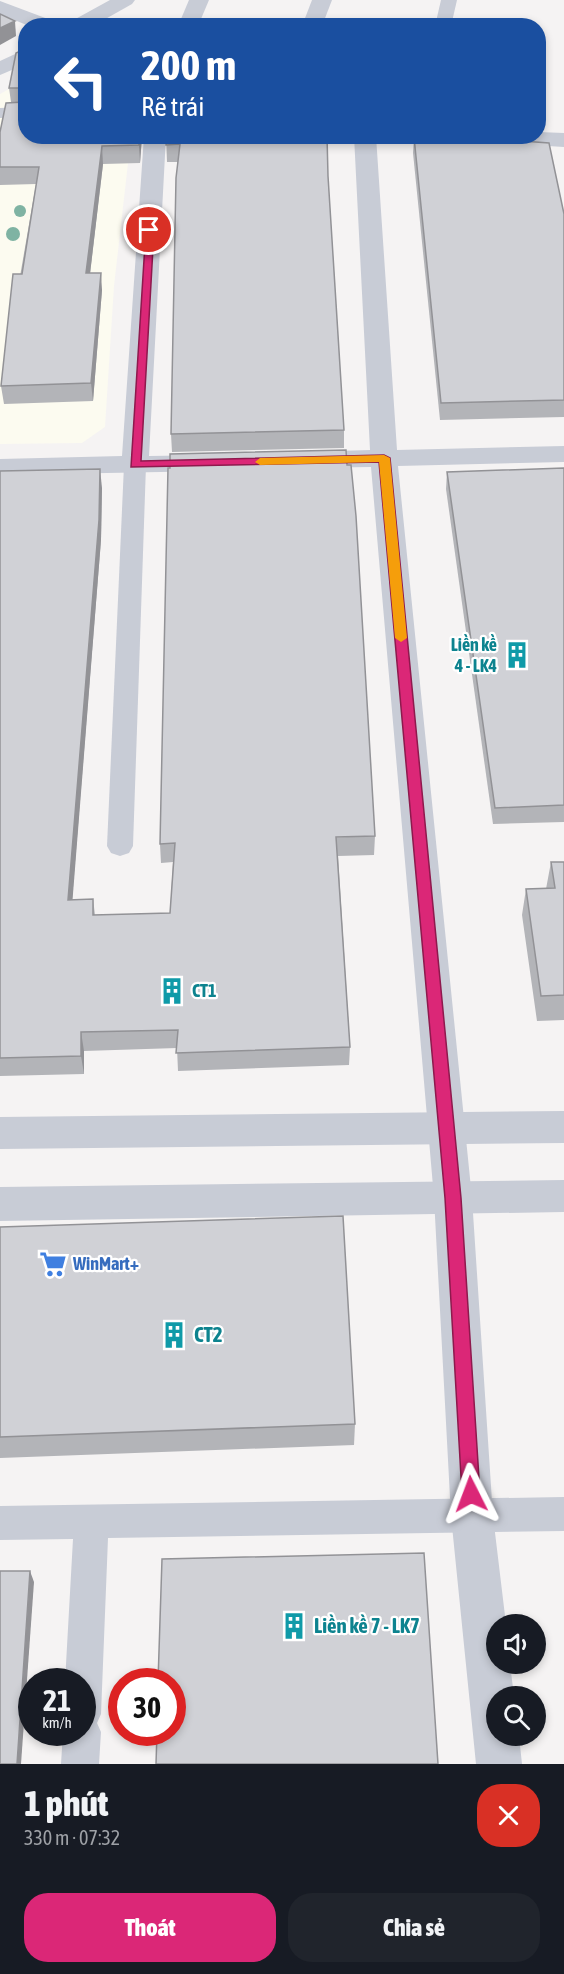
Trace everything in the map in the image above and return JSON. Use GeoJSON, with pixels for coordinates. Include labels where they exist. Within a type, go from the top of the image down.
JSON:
{"type":"FeatureCollection","features":[{"type":"Feature","properties":{"kind":"street"},"geometry":{"type":"LineString","coordinates":[[92,18],[125,0]]}},
{"type":"Feature","properties":{"kind":"street"},"geometry":{"type":"LineString","coordinates":[[191,18],[199,0]]}},
{"type":"Feature","properties":{"kind":"street"},"geometry":{"type":"LineString","coordinates":[[315,18],[322,0]]}},
{"type":"Feature","properties":{"kind":"street"},"geometry":{"type":"LineString","coordinates":[[0,7],[29,18]]}},
{"type":"Feature","properties":{"kind":"street"},"geometry":{"type":"LineString","coordinates":[[0,69],[18,59]]}},
{"type":"Feature","properties":{"kind":"street"},"geometry":{"type":"LineString","coordinates":[[546,139],[564,140]]}},
{"type":"Feature","properties":{"kind":"street"},"geometry":{"type":"LineString","coordinates":[[135,465],[155,144]]}},
{"type":"Feature","properties":{"kind":"street"},"geometry":{"type":"LineString","coordinates":[[365,144],[384,458],[453,1198],[472,1516],[499,1764]]}},
{"type":"Feature","properties":{"kind":"street"},"geometry":{"type":"LineString","coordinates":[[278,461],[564,454]]}},
{"type":"Feature","properties":{"kind":"street"},"geometry":{"type":"LineString","coordinates":[[0,467],[242,462]]}},
{"type":"Feature","properties":{"kind":"street"},"geometry":{"type":"LineString","coordinates":[[0,1133],[564,1126]]}},
{"type":"Feature","properties":{"kind":"street"},"geometry":{"type":"LineString","coordinates":[[0,1204],[564,1196]]}},
{"type":"Feature","properties":{"kind":"lane"},"geometry":{"type":"LineString","coordinates":[[445,18],[449,0]]}},
{"type":"Feature","properties":{"kind":"lane"},"geometry":{"type":"LineString","coordinates":[[0,113],[18,112]]}},
{"type":"Feature","properties":{"kind":"lane"},"geometry":{"type":"LineString","coordinates":[[120,846],[135,465]]}},
{"type":"Feature","properties":{"kind":"lane"},"geometry":{"type":"LineString","coordinates":[[0,1523],[564,1514]]}},
{"type":"Feature","properties":{"kind":"lane"},"geometry":{"type":"LineString","coordinates":[[84,1668],[91,1522]]}},
{"type":"Feature","properties":{"kind":"lane"},"geometry":{"type":"LineString","coordinates":[[80,1764],[81,1746]]}},
{"type":"Feature","properties":{"kind":"shaded area"},"geometry":{"type":"Polygon","coordinates":[[[18,84],[18,144],[130,144],[114,286],[105,427],[82,443],[0,444],[0,94],[18,84]]]}},
{"type":"Feature","properties":{"kind":"building"},"geometry":{"type":"Polygon","coordinates":[[[0,14],[15,21],[0,28],[0,14]]]}},
{"type":"Feature","properties":{"kind":"building"},"geometry":{"type":"Polygon","coordinates":[[[18,52],[18,88],[9,88],[18,52]]]}},
{"type":"Feature","properties":{"kind":"building"},"geometry":{"type":"Polygon","coordinates":[[[18,102],[18,144],[139,144],[102,146],[86,273],[101,273],[91,383],[1,386],[13,274],[22,274],[39,167],[0,167],[0,132],[6,103],[18,102]]]}},
{"type":"Feature","properties":{"kind":"building"},"geometry":{"type":"Polygon","coordinates":[[[549,143],[564,214],[564,400],[441,403],[415,144],[549,143]]]}},
{"type":"Feature","properties":{"kind":"building"},"geometry":{"type":"Polygon","coordinates":[[[180,144],[327,144],[344,430],[171,434],[176,178],[180,144]]]}},
{"type":"Feature","properties":{"kind":"building"},"geometry":{"type":"Polygon","coordinates":[[[346,450],[347,465],[351,465],[356,516],[375,836],[336,837],[350,1047],[176,1053],[178,1030],[81,1032],[81,1056],[0,1058],[0,471],[100,469],[99,520],[68,900],[93,899],[93,915],[170,913],[175,843],[160,844],[170,454],[346,450]]]}},
{"type":"Feature","properties":{"kind":"building","name":"Liền kề 4 - LK4"},"geometry":{"type":"Polygon","coordinates":[[[564,468],[564,805],[495,808],[447,472],[564,468]]]}},
{"type":"Feature","properties":{"kind":"building"},"geometry":{"type":"Polygon","coordinates":[[[551,862],[564,862],[564,995],[541,996],[526,889],[555,888],[551,862]]]}},
{"type":"Feature","properties":{"kind":"building","name":"CT2"},"geometry":{"type":"Polygon","coordinates":[[[343,1216],[355,1424],[0,1437],[0,1227],[343,1216]]]}},
{"type":"Feature","properties":{"kind":"building","name":"Liền kề 7 - LK7"},"geometry":{"type":"Polygon","coordinates":[[[424,1553],[438,1764],[156,1764],[157,1746],[186,1746],[186,1668],[158,1668],[162,1559],[424,1553]]]}},
{"type":"Feature","properties":{"kind":"building"},"geometry":{"type":"Polygon","coordinates":[[[0,1571],[30,1571],[23,1668],[18,1668],[17,1764],[0,1764],[0,1571]]]}},
{"type":"Feature","properties":{"kind":"slow traffic"},"geometry":{"type":"LineString","coordinates":[[260,462],[384,458],[401,638]]}},
{"type":"Feature","properties":{"kind":"place","name":"Liền kề 4 - LK4"},"geometry":{"type":"Point","coordinates":[517,655]}},
{"type":"Feature","properties":{"kind":"place","name":"CT1"},"geometry":{"type":"Point","coordinates":[172,991]}},
{"type":"Feature","properties":{"kind":"place","name":"WinMart+"},"geometry":{"type":"Point","coordinates":[53,1264]}},
{"type":"Feature","properties":{"kind":"place","name":"CT2"},"geometry":{"type":"Point","coordinates":[174,1335]}},
{"type":"Feature","properties":{"kind":"place","name":"Liền kề 7 - LK7"},"geometry":{"type":"Point","coordinates":[294,1626]}},
{"type":"Feature","properties":{"kind":"route"},"geometry":{"type":"LineString","coordinates":[[149,230],[135,465],[384,458],[453,1198],[471,1494]]}}]}
